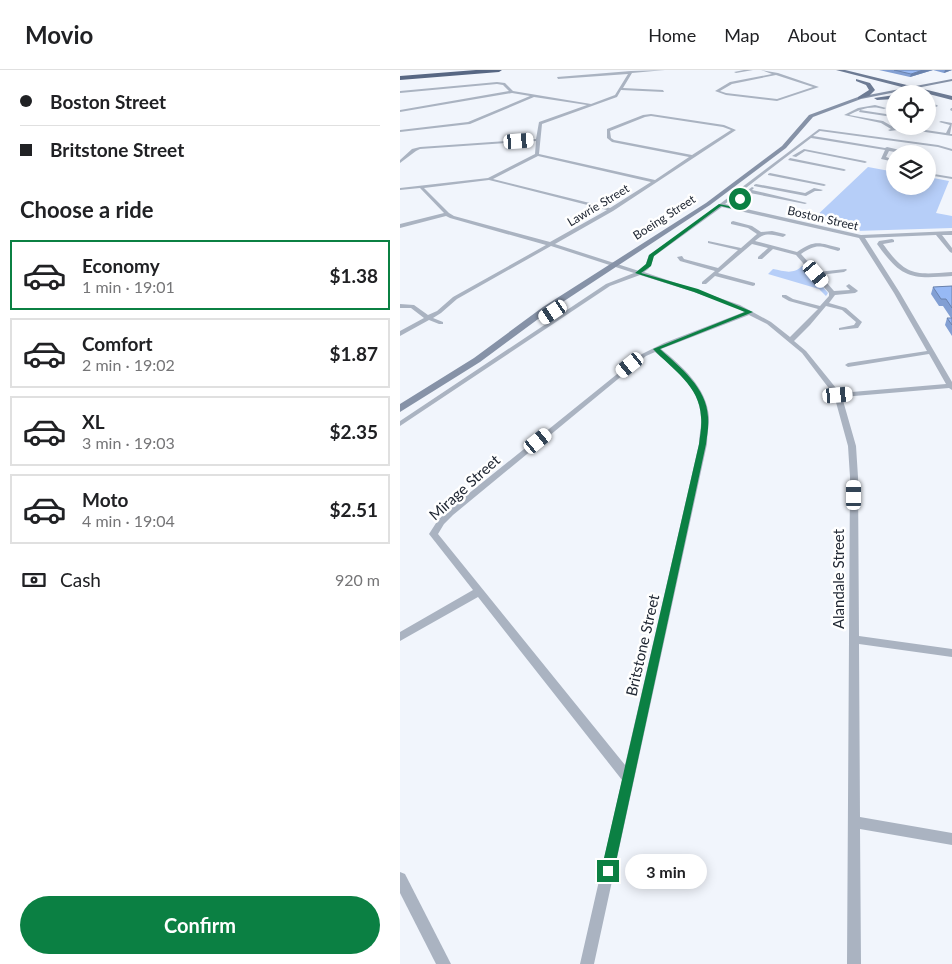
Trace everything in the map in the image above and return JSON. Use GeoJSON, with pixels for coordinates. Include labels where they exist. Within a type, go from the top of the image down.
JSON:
{"type":"FeatureCollection","features":[{"type":"Feature","properties":{"kind":"highway"},"geometry":{"type":"LineString","coordinates":[[400,75],[449,70]]}},
{"type":"Feature","properties":{"kind":"highway"},"geometry":{"type":"LineString","coordinates":[[400,75],[499,70]]}},
{"type":"Feature","properties":{"kind":"main road"},"geometry":{"type":"LineString","coordinates":[[836,71],[891,85]]}},
{"type":"Feature","properties":{"kind":"main road"},"geometry":{"type":"LineString","coordinates":[[836,71],[886,90]]}},
{"type":"Feature","properties":{"kind":"main road"},"geometry":{"type":"LineString","coordinates":[[836,71],[871,86],[871,92],[860,98]]}},
{"type":"Feature","properties":{"kind":"main road"},"geometry":{"type":"LineString","coordinates":[[930,85],[952,81]]}},
{"type":"Feature","properties":{"kind":"main road"},"geometry":{"type":"LineString","coordinates":[[936,86],[952,81]]}},
{"type":"Feature","properties":{"kind":"main road","name":"Boeing Street"},"geometry":{"type":"LineString","coordinates":[[400,411],[708,204],[789,143],[812,116],[825,108],[860,98],[886,95]]}},
{"type":"Feature","properties":{"kind":"main road"},"geometry":{"type":"LineString","coordinates":[[823,118],[843,107],[886,96]]}},
{"type":"Feature","properties":{"kind":"main road"},"geometry":{"type":"LineString","coordinates":[[936,96],[952,100]]}},
{"type":"Feature","properties":{"kind":"main road"},"geometry":{"type":"LineString","coordinates":[[936,98],[952,100]]}},
{"type":"Feature","properties":{"kind":"main road","name":"Boeing Street"},"geometry":{"type":"LineString","coordinates":[[617,265],[692,219],[817,127]]}},
{"type":"Feature","properties":{"kind":"street"},"geometry":{"type":"LineString","coordinates":[[558,78],[663,70]]}},
{"type":"Feature","properties":{"kind":"street"},"geometry":{"type":"LineString","coordinates":[[736,72],[752,70]]}},
{"type":"Feature","properties":{"kind":"street"},"geometry":{"type":"LineString","coordinates":[[763,70],[777,74],[817,87],[777,100],[726,94],[717,91],[728,84],[777,74]]}},
{"type":"Feature","properties":{"kind":"street"},"geometry":{"type":"LineString","coordinates":[[537,155],[540,123],[614,97],[631,72]]}},
{"type":"Feature","properties":{"kind":"street"},"geometry":{"type":"LineString","coordinates":[[400,92],[497,83],[504,84],[512,92]]}},
{"type":"Feature","properties":{"kind":"street"},"geometry":{"type":"LineString","coordinates":[[621,89],[663,91]]}},
{"type":"Feature","properties":{"kind":"street"},"geometry":{"type":"LineString","coordinates":[[400,111],[512,92],[592,104]]}},
{"type":"Feature","properties":{"kind":"street"},"geometry":{"type":"LineString","coordinates":[[401,129],[469,123],[533,96]]}},
{"type":"Feature","properties":{"kind":"street"},"geometry":{"type":"LineString","coordinates":[[884,108],[877,105],[855,110],[846,115],[886,124]]}},
{"type":"Feature","properties":{"kind":"street"},"geometry":{"type":"LineString","coordinates":[[855,110],[886,115]]}},
{"type":"Feature","properties":{"kind":"street","name":"Lawrie Street"},"geometry":{"type":"LineString","coordinates":[[448,304],[462,294],[611,210],[655,181],[693,157],[734,130],[729,127],[648,115],[607,131],[609,138],[613,141],[693,157]]}},
{"type":"Feature","properties":{"kind":"street"},"geometry":{"type":"LineString","coordinates":[[941,122],[951,130]]}},
{"type":"Feature","properties":{"kind":"street"},"geometry":{"type":"LineString","coordinates":[[817,127],[938,146],[952,150]]}},
{"type":"Feature","properties":{"kind":"street","name":"Boeing Street"},"geometry":{"type":"LineString","coordinates":[[400,424],[608,285],[624,280],[649,265],[651,256],[809,137],[817,127]]}},
{"type":"Feature","properties":{"kind":"street"},"geometry":{"type":"LineString","coordinates":[[936,129],[951,130]]}},
{"type":"Feature","properties":{"kind":"street"},"geometry":{"type":"LineString","coordinates":[[938,130],[951,130]]}},
{"type":"Feature","properties":{"kind":"street"},"geometry":{"type":"LineString","coordinates":[[884,138],[887,135]]}},
{"type":"Feature","properties":{"kind":"street"},"geometry":{"type":"LineString","coordinates":[[809,137],[886,149]]}},
{"type":"Feature","properties":{"kind":"street"},"geometry":{"type":"LineString","coordinates":[[400,162],[414,150],[420,148],[537,140]]}},
{"type":"Feature","properties":{"kind":"street"},"geometry":{"type":"LineString","coordinates":[[890,145],[894,140]]}},
{"type":"Feature","properties":{"kind":"street"},"geometry":{"type":"LineString","coordinates":[[740,210],[740,199],[748,191],[800,151],[804,150],[865,162]]}},
{"type":"Feature","properties":{"kind":"street"},"geometry":{"type":"LineString","coordinates":[[489,179],[537,155],[655,181]]}},
{"type":"Feature","properties":{"kind":"street"},"geometry":{"type":"LineString","coordinates":[[790,159],[844,170]]}},
{"type":"Feature","properties":{"kind":"street"},"geometry":{"type":"LineString","coordinates":[[756,185],[804,195],[814,189],[823,187],[770,174]]}},
{"type":"Feature","properties":{"kind":"street"},"geometry":{"type":"LineString","coordinates":[[936,175],[952,178]]}},
{"type":"Feature","properties":{"kind":"street"},"geometry":{"type":"LineString","coordinates":[[400,189],[489,179],[611,210]]}},
{"type":"Feature","properties":{"kind":"street"},"geometry":{"type":"LineString","coordinates":[[421,186],[447,214]]}},
{"type":"Feature","properties":{"kind":"street"},"geometry":{"type":"LineString","coordinates":[[748,191],[805,203]]}},
{"type":"Feature","properties":{"kind":"street","name":"Boston Street"},"geometry":{"type":"LineString","coordinates":[[721,205],[861,237],[952,233]]}},
{"type":"Feature","properties":{"kind":"street"},"geometry":{"type":"LineString","coordinates":[[400,226],[447,214],[550,244]]}},
{"type":"Feature","properties":{"kind":"street"},"geometry":{"type":"LineString","coordinates":[[732,223],[750,227],[760,234]]}},
{"type":"Feature","properties":{"kind":"street"},"geometry":{"type":"LineString","coordinates":[[704,283],[760,234],[772,233],[783,235]]}},
{"type":"Feature","properties":{"kind":"street"},"geometry":{"type":"LineString","coordinates":[[937,233],[943,238],[952,252]]}},
{"type":"Feature","properties":{"kind":"street"},"geometry":{"type":"LineString","coordinates":[[838,395],[952,386],[930,352],[898,293],[861,237]]}},
{"type":"Feature","properties":{"kind":"street"},"geometry":{"type":"LineString","coordinates":[[952,238],[880,243],[906,273],[918,276],[952,274]]}},
{"type":"Feature","properties":{"kind":"street"},"geometry":{"type":"LineString","coordinates":[[710,242],[743,250]]}},
{"type":"Feature","properties":{"kind":"street"},"geometry":{"type":"LineString","coordinates":[[751,242],[798,254],[832,293]]}},
{"type":"Feature","properties":{"kind":"street","name":"Alandale Street"},"geometry":{"type":"LineString","coordinates":[[550,244],[696,291],[750,312],[769,323],[791,340],[815,364],[838,395],[852,446],[854,477],[854,964]]}},
{"type":"Feature","properties":{"kind":"street"},"geometry":{"type":"LineString","coordinates":[[798,254],[810,245],[838,249]]}},
{"type":"Feature","properties":{"kind":"street"},"geometry":{"type":"LineString","coordinates":[[760,258],[772,248]]}},
{"type":"Feature","properties":{"kind":"street"},"geometry":{"type":"LineString","coordinates":[[680,257],[682,260],[753,284]]}},
{"type":"Feature","properties":{"kind":"street"},"geometry":{"type":"LineString","coordinates":[[816,274],[844,270]]}},
{"type":"Feature","properties":{"kind":"street"},"geometry":{"type":"LineString","coordinates":[[832,293],[855,291],[849,286]]}},
{"type":"Feature","properties":{"kind":"street"},"geometry":{"type":"LineString","coordinates":[[791,340],[823,306],[832,293]]}},
{"type":"Feature","properties":{"kind":"street"},"geometry":{"type":"LineString","coordinates":[[784,296],[791,300],[844,309],[859,322],[856,327],[841,329]]}},
{"type":"Feature","properties":{"kind":"street"},"geometry":{"type":"LineString","coordinates":[[400,334],[448,304]]}},
{"type":"Feature","properties":{"kind":"street"},"geometry":{"type":"LineString","coordinates":[[400,306],[414,307],[428,318],[441,322]]}},
{"type":"Feature","properties":{"kind":"street","name":"Mirage Street"},"geometry":{"type":"LineString","coordinates":[[628,778],[433,534],[450,513],[630,365],[656,349],[750,312]]}},
{"type":"Feature","properties":{"kind":"street","name":"Britstone Street"},"geometry":{"type":"LineString","coordinates":[[587,964],[703,444],[705,416],[699,396],[673,363],[656,349]]}},
{"type":"Feature","properties":{"kind":"street"},"geometry":{"type":"LineString","coordinates":[[848,365],[930,352]]}},
{"type":"Feature","properties":{"kind":"street"},"geometry":{"type":"LineString","coordinates":[[400,637],[478,592]]}},
{"type":"Feature","properties":{"kind":"street"},"geometry":{"type":"LineString","coordinates":[[853,639],[952,653]]}},
{"type":"Feature","properties":{"kind":"street"},"geometry":{"type":"LineString","coordinates":[[854,822],[952,839]]}},
{"type":"Feature","properties":{"kind":"street"},"geometry":{"type":"LineString","coordinates":[[400,879],[444,964]]}},
{"type":"Feature","properties":{"kind":"shaded area"},"geometry":{"type":"Polygon","coordinates":[[[868,167],[886,170],[886,195],[936,195],[936,179],[949,181],[936,213],[952,216],[952,228],[856,231],[811,221],[868,167]]]}},
{"type":"Feature","properties":{"kind":"shaded area"},"geometry":{"type":"Polygon","coordinates":[[[805,266],[828,293],[826,296],[819,289],[768,274],[773,269],[795,271],[805,266]]]}},
{"type":"Feature","properties":{"kind":"building"},"geometry":{"type":"Polygon","coordinates":[[[894,70],[923,70],[911,74],[894,70]]]}},
{"type":"Feature","properties":{"kind":"building"},"geometry":{"type":"Polygon","coordinates":[[[952,286],[952,308],[946,299],[941,299],[933,287],[952,286]]]}},
{"type":"Feature","properties":{"kind":"building"},"geometry":{"type":"Polygon","coordinates":[[[947,318],[952,318],[952,325],[947,318]]]}},
{"type":"Feature","properties":{"kind":"route"},"geometry":{"type":"LineString","coordinates":[[608,871],[703,444],[705,416],[699,396],[683,373],[656,349],[750,312],[696,291],[637,273],[649,265],[649,258],[651,256],[721,205],[740,210],[740,199]]}}]}
